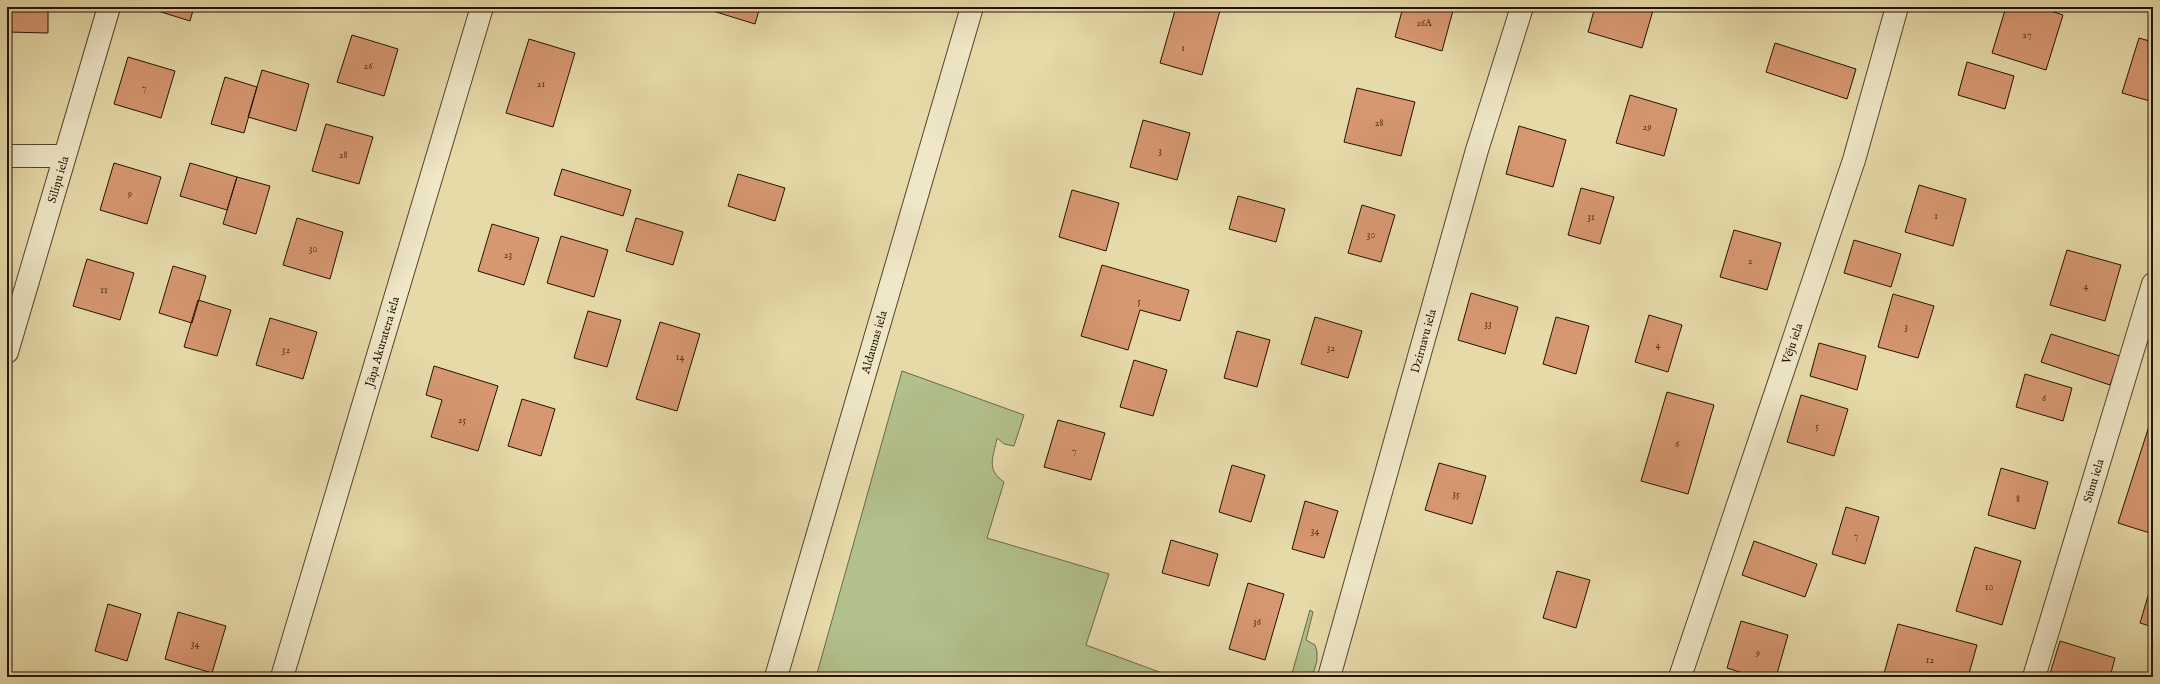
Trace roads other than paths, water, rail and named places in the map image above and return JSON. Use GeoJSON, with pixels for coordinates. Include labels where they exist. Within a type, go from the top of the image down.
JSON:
{"type":"FeatureCollection","features":[{"type":"Feature","properties":{"kind":"street","name":"Siliņu iela"},"geometry":{"type":"LineString","coordinates":[[7,352],[109,7]]}},
{"type":"Feature","properties":{"kind":"street","name":"Jāņa Akuratera iela"},"geometry":{"type":"LineString","coordinates":[[282,677],[482,7]]}},
{"type":"Feature","properties":{"kind":"street","name":"Aldaunas iela"},"geometry":{"type":"LineString","coordinates":[[776,677],[972,7]]}},
{"type":"Feature","properties":{"kind":"street","name":"Dzirnavu iela"},"geometry":{"type":"LineString","coordinates":[[1329,677],[1477,150],[1522,7]]}},
{"type":"Feature","properties":{"kind":"street","name":"Vēju iela"},"geometry":{"type":"LineString","coordinates":[[1680,677],[1854,160],[1897,7]]}},
{"type":"Feature","properties":{"kind":"street"},"geometry":{"type":"LineString","coordinates":[[7,156],[64,156]]}},
{"type":"Feature","properties":{"kind":"street","name":"Sūnu iela"},"geometry":{"type":"LineString","coordinates":[[2034,677],[2153,284]]}}]}
